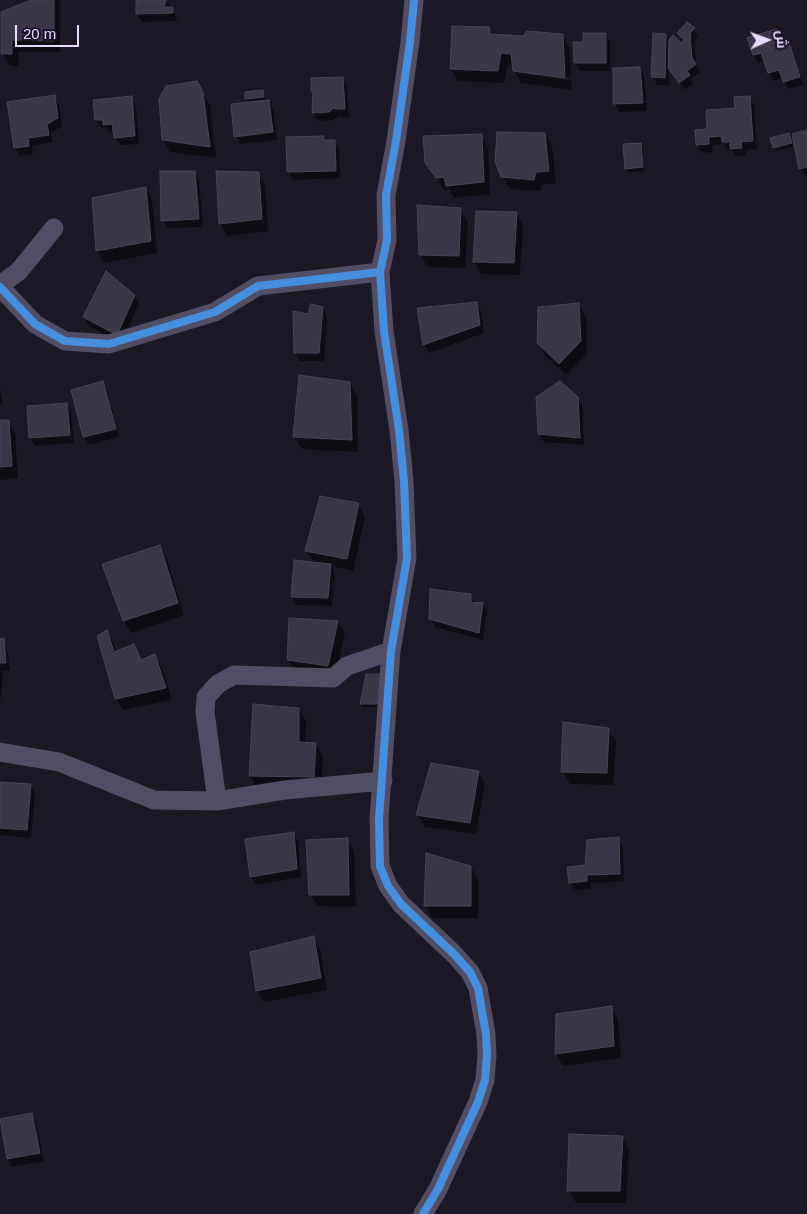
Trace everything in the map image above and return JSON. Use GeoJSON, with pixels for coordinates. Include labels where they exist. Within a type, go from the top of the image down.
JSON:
{"type":"FeatureCollection","features":[{"type":"Feature","properties":{"kind":"street"},"geometry":{"type":"LineString","coordinates":[[414,0],[396,141],[386,195],[387,240],[380,272],[384,331],[398,430],[407,519],[407,558],[392,652],[379,819],[380,866],[388,886],[401,904],[455,955],[470,972],[478,988],[486,1034],[487,1055],[485,1080],[478,1102],[438,1189],[423,1214]]}},
{"type":"Feature","properties":{"kind":"street"},"geometry":{"type":"LineString","coordinates":[[54,228],[18,271],[0,286],[35,324],[65,341],[109,344],[215,312],[258,286],[380,272]]}},
{"type":"Feature","properties":{"kind":"street"},"geometry":{"type":"LineString","coordinates":[[217,801],[205,712],[206,697],[218,684],[234,675],[333,678],[347,666],[392,652]]}},
{"type":"Feature","properties":{"kind":"street"},"geometry":{"type":"LineString","coordinates":[[0,752],[59,762],[154,800],[217,801],[285,790],[383,781]]}},
{"type":"Feature","properties":{"kind":"building"},"geometry":{"type":"Polygon","coordinates":[[[31,0],[54,0],[54,41],[12,40],[12,54],[1,54],[1,12],[31,0]]]}},
{"type":"Feature","properties":{"kind":"building"},"geometry":{"type":"Polygon","coordinates":[[[166,0],[164,7],[173,7],[173,13],[136,14],[136,1],[166,0]]]}},
{"type":"Feature","properties":{"kind":"building"},"geometry":{"type":"Polygon","coordinates":[[[687,22],[695,28],[690,33],[692,58],[696,64],[687,71],[690,75],[679,83],[668,68],[669,40],[673,35],[681,43],[684,40],[677,33],[687,22]]]}},
{"type":"Feature","properties":{"kind":"building"},"geometry":{"type":"Polygon","coordinates":[[[452,26],[489,27],[490,34],[523,36],[527,31],[563,34],[565,78],[513,71],[511,54],[501,53],[498,71],[450,69],[452,26]]]}},
{"type":"Feature","properties":{"kind":"building"},"geometry":{"type":"Polygon","coordinates":[[[776,29],[781,47],[790,45],[800,77],[783,82],[779,70],[768,73],[761,53],[753,55],[747,38],[776,29]]]}},
{"type":"Feature","properties":{"kind":"building"},"geometry":{"type":"Polygon","coordinates":[[[583,33],[606,33],[606,63],[574,63],[573,42],[583,42],[583,33]]]}},
{"type":"Feature","properties":{"kind":"building"},"geometry":{"type":"Polygon","coordinates":[[[653,33],[666,34],[665,78],[651,77],[653,33]]]}},
{"type":"Feature","properties":{"kind":"building"},"geometry":{"type":"Polygon","coordinates":[[[640,67],[643,103],[613,104],[613,68],[640,67]]]}},
{"type":"Feature","properties":{"kind":"building"},"geometry":{"type":"Polygon","coordinates":[[[343,77],[345,109],[335,109],[335,107],[329,112],[312,113],[313,91],[311,91],[311,78],[343,77]]]}},
{"type":"Feature","properties":{"kind":"building"},"geometry":{"type":"Polygon","coordinates":[[[197,81],[203,92],[210,147],[162,140],[159,99],[166,86],[197,81]]]}},
{"type":"Feature","properties":{"kind":"building"},"geometry":{"type":"Polygon","coordinates":[[[263,90],[264,97],[245,99],[245,92],[263,90]]]}},
{"type":"Feature","properties":{"kind":"building"},"geometry":{"type":"Polygon","coordinates":[[[55,95],[58,118],[47,124],[49,135],[28,138],[29,146],[14,148],[7,102],[55,95]]]}},
{"type":"Feature","properties":{"kind":"building"},"geometry":{"type":"Polygon","coordinates":[[[132,96],[135,136],[114,138],[112,124],[103,125],[103,120],[95,120],[93,100],[132,96]]]}},
{"type":"Feature","properties":{"kind":"building"},"geometry":{"type":"Polygon","coordinates":[[[750,96],[753,141],[741,142],[742,148],[730,149],[730,142],[722,142],[721,136],[709,137],[709,144],[696,145],[695,130],[707,129],[706,110],[735,108],[734,97],[750,96]]]}},
{"type":"Feature","properties":{"kind":"building"},"geometry":{"type":"Polygon","coordinates":[[[269,100],[273,132],[234,137],[231,104],[269,100]]]}},
{"type":"Feature","properties":{"kind":"building"},"geometry":{"type":"Polygon","coordinates":[[[807,130],[807,167],[799,169],[792,134],[807,130]]]}},
{"type":"Feature","properties":{"kind":"building"},"geometry":{"type":"Polygon","coordinates":[[[497,132],[545,133],[549,171],[536,172],[534,180],[501,177],[495,161],[497,132]]]}},
{"type":"Feature","properties":{"kind":"building"},"geometry":{"type":"Polygon","coordinates":[[[789,133],[792,143],[773,148],[770,138],[789,133]]]}},
{"type":"Feature","properties":{"kind":"building"},"geometry":{"type":"Polygon","coordinates":[[[482,134],[484,182],[446,186],[444,177],[436,178],[425,163],[423,136],[482,134]]]}},
{"type":"Feature","properties":{"kind":"building"},"geometry":{"type":"Polygon","coordinates":[[[324,136],[324,140],[335,140],[336,171],[287,172],[286,137],[324,136]]]}},
{"type":"Feature","properties":{"kind":"building"},"geometry":{"type":"Polygon","coordinates":[[[641,143],[643,167],[625,169],[623,144],[641,143]]]}},
{"type":"Feature","properties":{"kind":"building"},"geometry":{"type":"Polygon","coordinates":[[[160,171],[195,171],[199,219],[161,221],[160,171]]]}},
{"type":"Feature","properties":{"kind":"building"},"geometry":{"type":"Polygon","coordinates":[[[216,171],[259,172],[262,219],[219,224],[216,171]]]}},
{"type":"Feature","properties":{"kind":"building"},"geometry":{"type":"Polygon","coordinates":[[[146,187],[151,241],[96,251],[92,198],[146,187]]]}},
{"type":"Feature","properties":{"kind":"building"},"geometry":{"type":"Polygon","coordinates":[[[417,205],[461,208],[459,256],[419,255],[417,205]]]}},
{"type":"Feature","properties":{"kind":"building"},"geometry":{"type":"Polygon","coordinates":[[[476,211],[517,212],[514,263],[473,262],[476,211]]]}},
{"type":"Feature","properties":{"kind":"building"},"geometry":{"type":"Polygon","coordinates":[[[106,271],[135,295],[117,335],[83,317],[106,271]]]}},
{"type":"Feature","properties":{"kind":"building"},"geometry":{"type":"Polygon","coordinates":[[[477,302],[480,325],[423,345],[417,308],[477,302]]]}},
{"type":"Feature","properties":{"kind":"building"},"geometry":{"type":"Polygon","coordinates":[[[579,303],[581,341],[559,364],[537,343],[538,307],[579,303]]]}},
{"type":"Feature","properties":{"kind":"building"},"geometry":{"type":"Polygon","coordinates":[[[311,304],[323,307],[319,353],[294,353],[293,311],[308,314],[311,304]]]}},
{"type":"Feature","properties":{"kind":"building"},"geometry":{"type":"Polygon","coordinates":[[[299,375],[350,382],[352,440],[293,437],[299,375]]]}},
{"type":"Feature","properties":{"kind":"building"},"geometry":{"type":"Polygon","coordinates":[[[103,381],[116,429],[83,437],[71,390],[103,381]]]}},
{"type":"Feature","properties":{"kind":"building"},"geometry":{"type":"Polygon","coordinates":[[[560,381],[578,397],[580,438],[538,434],[536,397],[560,381]]]}},
{"type":"Feature","properties":{"kind":"building"},"geometry":{"type":"Polygon","coordinates":[[[67,403],[70,435],[29,438],[27,406],[67,403]]]}},
{"type":"Feature","properties":{"kind":"building"},"geometry":{"type":"Polygon","coordinates":[[[0,420],[9,420],[12,466],[0,467],[0,420]]]}},
{"type":"Feature","properties":{"kind":"building"},"geometry":{"type":"Polygon","coordinates":[[[320,496],[359,503],[347,559],[305,551],[320,496]]]}},
{"type":"Feature","properties":{"kind":"building"},"geometry":{"type":"Polygon","coordinates":[[[160,545],[178,603],[123,621],[102,564],[160,545]]]}},
{"type":"Feature","properties":{"kind":"building"},"geometry":{"type":"Polygon","coordinates":[[[294,560],[331,564],[328,598],[291,597],[294,560]]]}},
{"type":"Feature","properties":{"kind":"building"},"geometry":{"type":"Polygon","coordinates":[[[430,589],[471,594],[471,603],[483,602],[479,633],[429,619],[430,589]]]}},
{"type":"Feature","properties":{"kind":"building"},"geometry":{"type":"Polygon","coordinates":[[[289,618],[338,621],[328,666],[287,660],[289,618]]]}},
{"type":"Feature","properties":{"kind":"building"},"geometry":{"type":"Polygon","coordinates":[[[107,630],[114,652],[134,644],[141,660],[155,654],[166,688],[115,699],[97,636],[107,630]]]}},
{"type":"Feature","properties":{"kind":"building"},"geometry":{"type":"Polygon","coordinates":[[[4,638],[6,663],[0,663],[0,639],[4,638]]]}},
{"type":"Feature","properties":{"kind":"building"},"geometry":{"type":"Polygon","coordinates":[[[366,674],[381,674],[377,704],[360,704],[366,674]]]}},
{"type":"Feature","properties":{"kind":"building"},"geometry":{"type":"Polygon","coordinates":[[[253,704],[299,708],[299,742],[316,743],[314,777],[249,776],[253,704]]]}},
{"type":"Feature","properties":{"kind":"building"},"geometry":{"type":"Polygon","coordinates":[[[563,722],[609,728],[607,773],[561,772],[563,722]]]}},
{"type":"Feature","properties":{"kind":"building"},"geometry":{"type":"Polygon","coordinates":[[[431,763],[479,771],[470,823],[416,815],[431,763]]]}},
{"type":"Feature","properties":{"kind":"building"},"geometry":{"type":"Polygon","coordinates":[[[0,782],[31,784],[27,830],[0,828],[0,782]]]}},
{"type":"Feature","properties":{"kind":"building"},"geometry":{"type":"Polygon","coordinates":[[[294,832],[297,869],[250,877],[245,839],[294,832]]]}},
{"type":"Feature","properties":{"kind":"building"},"geometry":{"type":"Polygon","coordinates":[[[619,837],[620,874],[587,875],[587,881],[569,883],[567,867],[585,865],[587,840],[619,837]]]}},
{"type":"Feature","properties":{"kind":"building"},"geometry":{"type":"Polygon","coordinates":[[[348,838],[349,895],[309,895],[306,840],[348,838]]]}},
{"type":"Feature","properties":{"kind":"building"},"geometry":{"type":"Polygon","coordinates":[[[426,853],[471,866],[471,906],[424,906],[426,853]]]}},
{"type":"Feature","properties":{"kind":"building"},"geometry":{"type":"Polygon","coordinates":[[[314,936],[321,978],[256,991],[250,952],[314,936]]]}},
{"type":"Feature","properties":{"kind":"building"},"geometry":{"type":"Polygon","coordinates":[[[612,1006],[614,1046],[555,1054],[556,1014],[612,1006]]]}},
{"type":"Feature","properties":{"kind":"building"},"geometry":{"type":"Polygon","coordinates":[[[32,1113],[40,1153],[7,1159],[0,1119],[32,1113]]]}},
{"type":"Feature","properties":{"kind":"building"},"geometry":{"type":"Polygon","coordinates":[[[569,1134],[623,1136],[620,1191],[567,1191],[569,1134]]]}},
{"type":"Feature","properties":{"kind":"cycle path"},"geometry":{"type":"LineString","coordinates":[[414,0],[396,141],[386,195],[387,240],[380,272],[384,331],[399,430],[404,481],[407,558],[391,651],[379,819],[380,866],[388,886],[401,904],[455,955],[470,972],[478,988],[486,1034],[487,1055],[485,1080],[478,1102],[438,1189],[423,1214]]}},
{"type":"Feature","properties":{"kind":"cycle path"},"geometry":{"type":"LineString","coordinates":[[0,287],[35,324],[65,341],[109,344],[215,312],[258,286],[380,272]]}}]}
